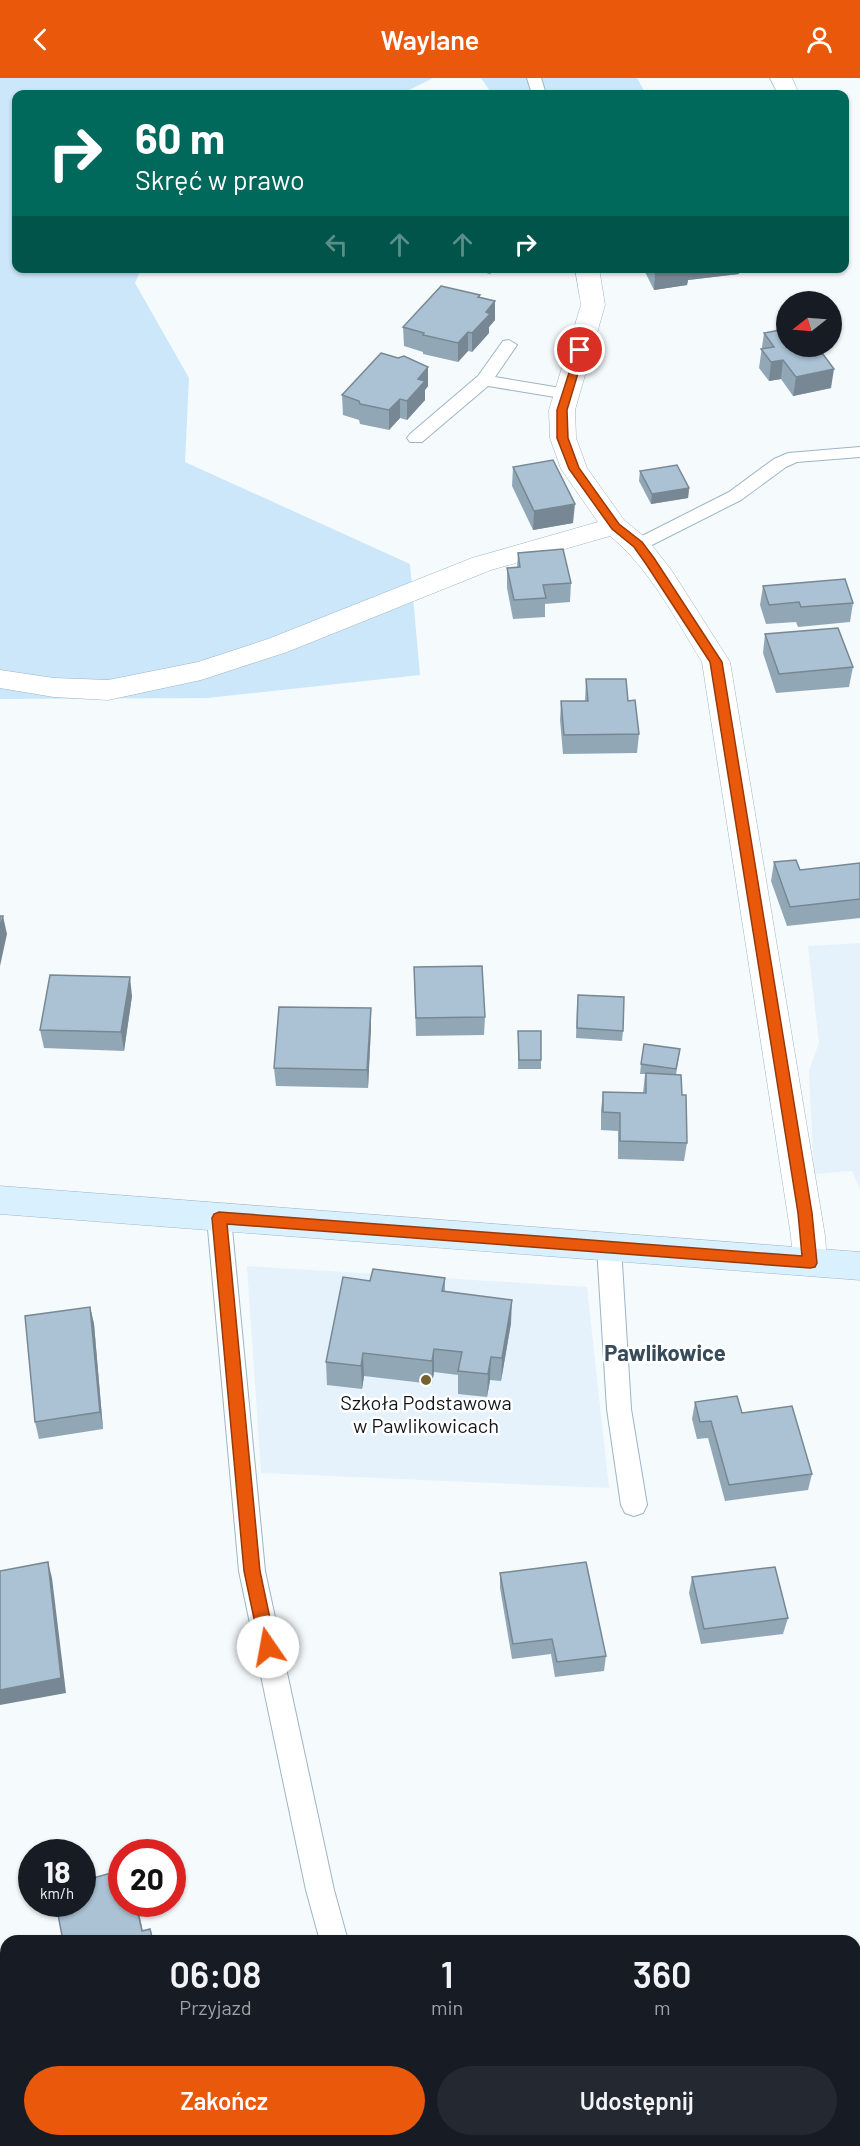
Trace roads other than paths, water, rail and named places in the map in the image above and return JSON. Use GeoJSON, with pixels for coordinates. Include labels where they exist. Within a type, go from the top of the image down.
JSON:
{"type":"FeatureCollection","features":[{"type":"Feature","properties":{"kind":"main road"},"geometry":{"type":"LineString","coordinates":[[0,1200],[860,1266]]}},
{"type":"Feature","properties":{"kind":"street"},"geometry":{"type":"LineString","coordinates":[[588,273],[593,305],[562,410],[563,438],[574,469],[615,526],[638,545],[662,577],[716,662],[805,1213],[810,1263]]}},
{"type":"Feature","properties":{"kind":"street"},"geometry":{"type":"LineString","coordinates":[[0,679],[30,686],[110,690],[190,674],[256,654],[367,612],[462,571],[525,549],[615,526]]}},
{"type":"Feature","properties":{"kind":"lane"},"geometry":{"type":"LineString","coordinates":[[416,438],[484,380],[509,345]]}},
{"type":"Feature","properties":{"kind":"lane"},"geometry":{"type":"LineString","coordinates":[[484,380],[567,394]]}},
{"type":"Feature","properties":{"kind":"lane"},"geometry":{"type":"LineString","coordinates":[[638,545],[735,496],[780,463],[794,457],[860,452]]}},
{"type":"Feature","properties":{"kind":"lane"},"geometry":{"type":"LineString","coordinates":[[219,1218],[252,1571],[320,1890],[332,1935]]}},
{"type":"Feature","properties":{"kind":"lane"},"geometry":{"type":"LineString","coordinates":[[609,1247],[619,1409],[634,1505]]}},
{"type":"Feature","properties":{"kind":"place","name":"Szkoła Podstawowa w Pawlikowicach"},"geometry":{"type":"Point","coordinates":[426,1380]}},
{"type":"Feature","properties":{"kind":"district","name":"Pawlikowice"},"geometry":{"type":"Point","coordinates":[665,1352]}}]}
